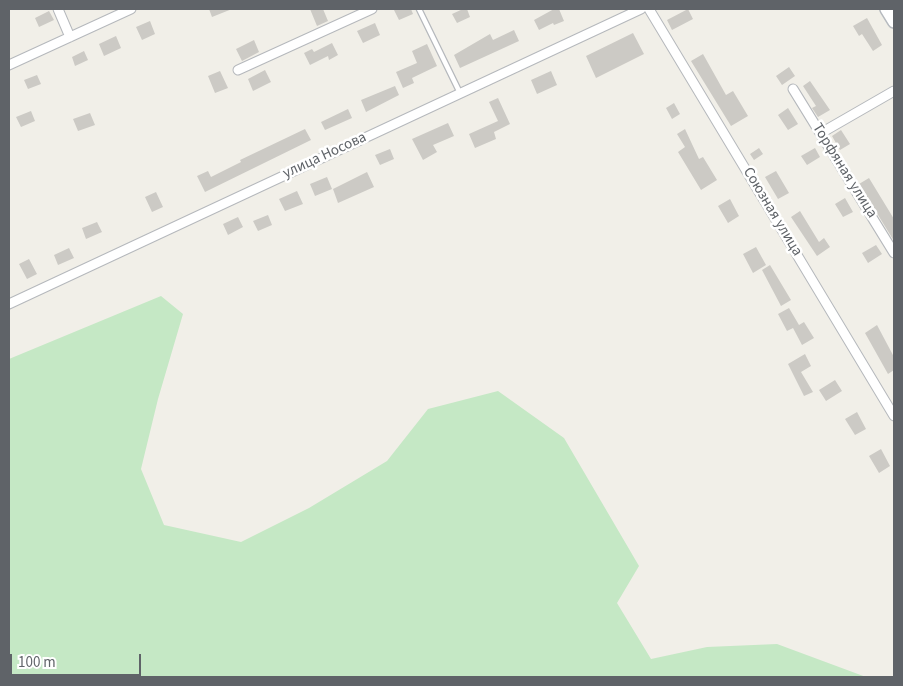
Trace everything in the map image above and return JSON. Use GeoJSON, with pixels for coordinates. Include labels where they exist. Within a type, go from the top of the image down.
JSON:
{"type":"FeatureCollection","features":[{"type":"Feature","properties":{"kind":"street"},"geometry":{"type":"LineString","coordinates":[[58,9],[70,37]]}},
{"type":"Feature","properties":{"kind":"street"},"geometry":{"type":"LineString","coordinates":[[9,65],[131,9]]}},
{"type":"Feature","properties":{"kind":"street"},"geometry":{"type":"LineString","coordinates":[[238,70],[372,9]]}},
{"type":"Feature","properties":{"kind":"street","name":"улица Носова"},"geometry":{"type":"LineString","coordinates":[[9,304],[641,9]]}},
{"type":"Feature","properties":{"kind":"street","name":"Союзная улица"},"geometry":{"type":"LineString","coordinates":[[649,9],[894,416]]}},
{"type":"Feature","properties":{"kind":"street"},"geometry":{"type":"LineString","coordinates":[[886,9],[894,22]]}},
{"type":"Feature","properties":{"kind":"street","name":"Торфяная улица"},"geometry":{"type":"LineString","coordinates":[[793,89],[894,253]]}},
{"type":"Feature","properties":{"kind":"street"},"geometry":{"type":"LineString","coordinates":[[821,133],[894,91]]}},
{"type":"Feature","properties":{"kind":"lane"},"geometry":{"type":"LineString","coordinates":[[419,9],[460,93]]}},
{"type":"Feature","properties":{"kind":"green space"},"geometry":{"type":"Polygon","coordinates":[[[161,296],[183,314],[158,399],[141,469],[164,525],[241,542],[309,508],[387,461],[428,409],[498,391],[564,438],[639,566],[617,603],[651,659],[707,647],[777,644],[866,677],[9,677],[9,359],[161,296]]]}},
{"type":"Feature","properties":{"kind":"building"},"geometry":{"type":"Polygon","coordinates":[[[209,9],[232,9],[212,17],[209,9]]]}},
{"type":"Feature","properties":{"kind":"building"},"geometry":{"type":"Polygon","coordinates":[[[310,9],[323,9],[328,21],[317,26],[310,9]]]}},
{"type":"Feature","properties":{"kind":"building"},"geometry":{"type":"Polygon","coordinates":[[[411,9],[413,14],[399,20],[394,10],[411,9]]]}},
{"type":"Feature","properties":{"kind":"building"},"geometry":{"type":"Polygon","coordinates":[[[467,9],[470,17],[457,23],[452,14],[467,9]]]}},
{"type":"Feature","properties":{"kind":"building"},"geometry":{"type":"Polygon","coordinates":[[[554,9],[559,9],[564,21],[554,25],[553,23],[539,30],[534,20],[554,9]]]}},
{"type":"Feature","properties":{"kind":"building"},"geometry":{"type":"Polygon","coordinates":[[[688,9],[693,19],[672,30],[667,20],[688,9]]]}},
{"type":"Feature","properties":{"kind":"building"},"geometry":{"type":"Polygon","coordinates":[[[49,11],[54,20],[39,27],[35,18],[49,11]]]}},
{"type":"Feature","properties":{"kind":"building"},"geometry":{"type":"Polygon","coordinates":[[[867,18],[882,45],[873,51],[862,34],[859,36],[853,26],[867,18]]]}},
{"type":"Feature","properties":{"kind":"building"},"geometry":{"type":"Polygon","coordinates":[[[150,21],[155,34],[142,40],[136,27],[150,21]]]}},
{"type":"Feature","properties":{"kind":"building"},"geometry":{"type":"Polygon","coordinates":[[[375,23],[380,35],[363,43],[357,31],[375,23]]]}},
{"type":"Feature","properties":{"kind":"building"},"geometry":{"type":"Polygon","coordinates":[[[514,30],[519,41],[460,68],[454,55],[490,34],[493,40],[514,30]]]}},
{"type":"Feature","properties":{"kind":"building"},"geometry":{"type":"Polygon","coordinates":[[[633,33],[644,54],[596,78],[586,56],[633,33]]]}},
{"type":"Feature","properties":{"kind":"building"},"geometry":{"type":"Polygon","coordinates":[[[116,36],[121,48],[104,56],[99,44],[116,36]]]}},
{"type":"Feature","properties":{"kind":"building"},"geometry":{"type":"Polygon","coordinates":[[[254,40],[259,52],[242,61],[236,49],[254,40]]]}},
{"type":"Feature","properties":{"kind":"building"},"geometry":{"type":"Polygon","coordinates":[[[332,43],[338,55],[329,60],[328,56],[310,65],[304,53],[312,49],[314,52],[332,43]]]}},
{"type":"Feature","properties":{"kind":"building"},"geometry":{"type":"Polygon","coordinates":[[[427,44],[437,66],[412,78],[414,83],[403,88],[396,72],[417,63],[412,51],[427,44]]]}},
{"type":"Feature","properties":{"kind":"building"},"geometry":{"type":"Polygon","coordinates":[[[84,51],[88,60],[75,66],[72,57],[84,51]]]}},
{"type":"Feature","properties":{"kind":"building"},"geometry":{"type":"Polygon","coordinates":[[[703,54],[726,95],[733,91],[748,116],[731,126],[691,61],[703,54]]]}},
{"type":"Feature","properties":{"kind":"building"},"geometry":{"type":"Polygon","coordinates":[[[789,67],[795,76],[782,85],[776,76],[789,67]]]}},
{"type":"Feature","properties":{"kind":"building"},"geometry":{"type":"Polygon","coordinates":[[[265,70],[271,82],[253,91],[248,79],[265,70]]]}},
{"type":"Feature","properties":{"kind":"building"},"geometry":{"type":"Polygon","coordinates":[[[220,71],[228,88],[215,93],[208,76],[220,71]]]}},
{"type":"Feature","properties":{"kind":"building"},"geometry":{"type":"Polygon","coordinates":[[[551,71],[557,85],[537,94],[531,80],[551,71]]]}},
{"type":"Feature","properties":{"kind":"building"},"geometry":{"type":"Polygon","coordinates":[[[37,75],[41,84],[28,89],[24,80],[37,75]]]}},
{"type":"Feature","properties":{"kind":"building"},"geometry":{"type":"Polygon","coordinates":[[[810,81],[830,110],[818,117],[812,108],[816,106],[803,86],[810,81]]]}},
{"type":"Feature","properties":{"kind":"building"},"geometry":{"type":"Polygon","coordinates":[[[395,86],[399,95],[366,112],[361,100],[395,86]]]}},
{"type":"Feature","properties":{"kind":"building"},"geometry":{"type":"Polygon","coordinates":[[[498,98],[510,124],[494,132],[496,139],[475,148],[469,134],[498,121],[489,102],[498,98]]]}},
{"type":"Feature","properties":{"kind":"building"},"geometry":{"type":"Polygon","coordinates":[[[674,103],[680,114],[672,119],[666,108],[674,103]]]}},
{"type":"Feature","properties":{"kind":"building"},"geometry":{"type":"Polygon","coordinates":[[[788,108],[798,124],[788,130],[778,115],[788,108]]]}},
{"type":"Feature","properties":{"kind":"building"},"geometry":{"type":"Polygon","coordinates":[[[348,109],[352,118],[325,130],[321,122],[348,109]]]}},
{"type":"Feature","properties":{"kind":"building"},"geometry":{"type":"Polygon","coordinates":[[[31,111],[35,121],[21,127],[16,117],[31,111]]]}},
{"type":"Feature","properties":{"kind":"building"},"geometry":{"type":"Polygon","coordinates":[[[90,113],[95,125],[78,131],[73,119],[90,113]]]}},
{"type":"Feature","properties":{"kind":"building"},"geometry":{"type":"Polygon","coordinates":[[[448,123],[454,136],[433,145],[437,152],[423,160],[412,139],[448,123]]]}},
{"type":"Feature","properties":{"kind":"building"},"geometry":{"type":"Polygon","coordinates":[[[305,129],[311,140],[205,192],[197,176],[208,171],[211,177],[241,162],[240,160],[305,129]]]}},
{"type":"Feature","properties":{"kind":"building"},"geometry":{"type":"Polygon","coordinates":[[[685,129],[699,159],[703,157],[717,180],[701,190],[678,152],[685,147],[677,134],[685,129]]]}},
{"type":"Feature","properties":{"kind":"building"},"geometry":{"type":"Polygon","coordinates":[[[841,130],[850,144],[840,150],[832,136],[841,130]]]}},
{"type":"Feature","properties":{"kind":"building"},"geometry":{"type":"Polygon","coordinates":[[[759,148],[763,154],[754,160],[750,154],[759,148]]]}},
{"type":"Feature","properties":{"kind":"building"},"geometry":{"type":"Polygon","coordinates":[[[815,148],[820,157],[807,165],[801,156],[815,148]]]}},
{"type":"Feature","properties":{"kind":"building"},"geometry":{"type":"Polygon","coordinates":[[[390,149],[394,159],[380,165],[375,155],[390,149]]]}},
{"type":"Feature","properties":{"kind":"building"},"geometry":{"type":"Polygon","coordinates":[[[776,171],[789,193],[778,199],[765,177],[776,171]]]}},
{"type":"Feature","properties":{"kind":"building"},"geometry":{"type":"Polygon","coordinates":[[[367,172],[374,187],[338,203],[333,189],[367,172]]]}},
{"type":"Feature","properties":{"kind":"building"},"geometry":{"type":"Polygon","coordinates":[[[327,177],[332,189],[315,196],[310,184],[327,177]]]}},
{"type":"Feature","properties":{"kind":"building"},"geometry":{"type":"Polygon","coordinates":[[[869,178],[894,219],[894,241],[859,184],[869,178]]]}},
{"type":"Feature","properties":{"kind":"building"},"geometry":{"type":"Polygon","coordinates":[[[297,191],[303,204],[285,211],[279,199],[297,191]]]}},
{"type":"Feature","properties":{"kind":"building"},"geometry":{"type":"Polygon","coordinates":[[[156,192],[163,207],[152,212],[145,197],[156,192]]]}},
{"type":"Feature","properties":{"kind":"building"},"geometry":{"type":"Polygon","coordinates":[[[845,198],[853,212],[843,217],[835,204],[845,198]]]}},
{"type":"Feature","properties":{"kind":"building"},"geometry":{"type":"Polygon","coordinates":[[[730,199],[739,216],[728,223],[718,206],[730,199]]]}},
{"type":"Feature","properties":{"kind":"building"},"geometry":{"type":"Polygon","coordinates":[[[800,211],[819,242],[824,238],[830,247],[817,256],[791,217],[800,211]]]}},
{"type":"Feature","properties":{"kind":"building"},"geometry":{"type":"Polygon","coordinates":[[[268,215],[272,225],[258,231],[253,221],[268,215]]]}},
{"type":"Feature","properties":{"kind":"building"},"geometry":{"type":"Polygon","coordinates":[[[238,217],[243,227],[228,235],[223,224],[238,217]]]}},
{"type":"Feature","properties":{"kind":"building"},"geometry":{"type":"Polygon","coordinates":[[[97,222],[102,232],[86,239],[82,228],[97,222]]]}},
{"type":"Feature","properties":{"kind":"building"},"geometry":{"type":"Polygon","coordinates":[[[876,245],[882,254],[868,263],[862,253],[876,245]]]}},
{"type":"Feature","properties":{"kind":"building"},"geometry":{"type":"Polygon","coordinates":[[[756,247],[766,265],[753,273],[743,254],[756,247]]]}},
{"type":"Feature","properties":{"kind":"building"},"geometry":{"type":"Polygon","coordinates":[[[69,248],[74,258],[58,265],[54,255],[69,248]]]}},
{"type":"Feature","properties":{"kind":"building"},"geometry":{"type":"Polygon","coordinates":[[[29,259],[37,274],[27,279],[19,264],[29,259]]]}},
{"type":"Feature","properties":{"kind":"building"},"geometry":{"type":"Polygon","coordinates":[[[770,265],[791,300],[781,306],[762,270],[770,265]]]}},
{"type":"Feature","properties":{"kind":"building"},"geometry":{"type":"Polygon","coordinates":[[[789,308],[799,325],[804,322],[814,338],[802,345],[793,328],[787,331],[778,314],[789,308]]]}},
{"type":"Feature","properties":{"kind":"building"},"geometry":{"type":"Polygon","coordinates":[[[877,325],[894,357],[894,370],[888,374],[865,333],[877,325]]]}},
{"type":"Feature","properties":{"kind":"building"},"geometry":{"type":"Polygon","coordinates":[[[805,354],[811,366],[801,372],[813,392],[804,396],[788,364],[805,354]]]}},
{"type":"Feature","properties":{"kind":"building"},"geometry":{"type":"Polygon","coordinates":[[[835,380],[842,391],[826,401],[819,390],[835,380]]]}},
{"type":"Feature","properties":{"kind":"building"},"geometry":{"type":"Polygon","coordinates":[[[857,412],[866,429],[855,435],[845,419],[857,412]]]}},
{"type":"Feature","properties":{"kind":"building"},"geometry":{"type":"Polygon","coordinates":[[[881,449],[890,466],[879,473],[869,456],[881,449]]]}}]}
